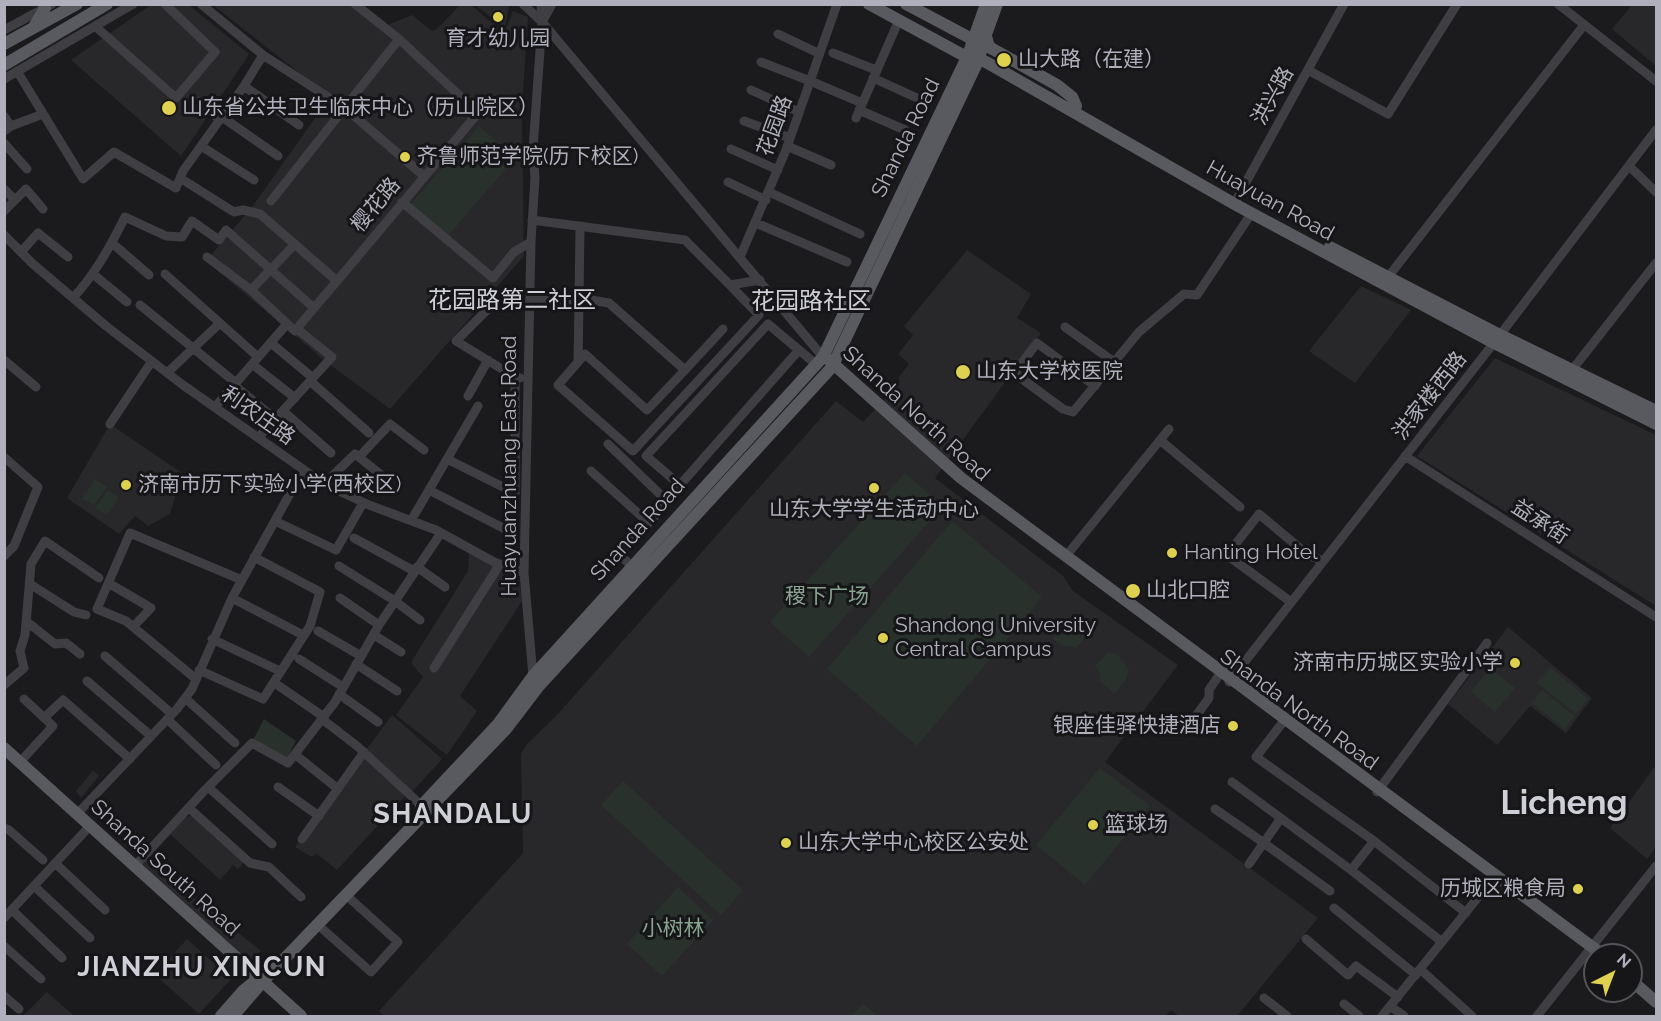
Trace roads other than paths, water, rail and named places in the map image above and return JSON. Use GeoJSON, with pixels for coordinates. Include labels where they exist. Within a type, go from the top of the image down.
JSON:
{"type":"FeatureCollection","features":[{"type":"Feature","properties":{"kind":"main road"},"geometry":{"type":"LineString","coordinates":[[4,44],[77,4]]}},
{"type":"Feature","properties":{"kind":"main road"},"geometry":{"type":"LineString","coordinates":[[4,65],[107,4]]}},
{"type":"Feature","properties":{"kind":"main road","name":"Huayuan Road"},"geometry":{"type":"LineString","coordinates":[[869,4],[899,20],[979,48],[1235,201],[1251,214],[1386,281]]}},
{"type":"Feature","properties":{"kind":"main road","name":"Huayuan Road"},"geometry":{"type":"LineString","coordinates":[[906,4],[970,38],[979,48],[1235,201],[1656,424]]}},
{"type":"Feature","properties":{"kind":"main road","name":"Shanda Road"},"geometry":{"type":"LineString","coordinates":[[979,48],[986,4]]}},
{"type":"Feature","properties":{"kind":"main road","name":"Shanda Road"},"geometry":{"type":"LineString","coordinates":[[221,1017],[243,991],[260,981],[318,925],[506,729],[538,687],[825,362],[979,48],[997,4]]}},
{"type":"Feature","properties":{"kind":"main road"},"geometry":{"type":"LineString","coordinates":[[34,27],[48,6]]}},
{"type":"Feature","properties":{"kind":"main road","name":"Huayuan Road"},"geometry":{"type":"LineString","coordinates":[[1497,339],[1572,370],[1656,411]]}},
{"type":"Feature","properties":{"kind":"main road","name":"Shanda Road"},"geometry":{"type":"LineString","coordinates":[[233,1017],[260,981],[498,723],[532,676],[632,566],[825,362]]}},
{"type":"Feature","properties":{"kind":"main road","name":"Shanda North Road"},"geometry":{"type":"LineString","coordinates":[[825,362],[961,478],[1226,679],[1585,943]]}},
{"type":"Feature","properties":{"kind":"main road","name":"Shanda North Road"},"geometry":{"type":"LineString","coordinates":[[825,362],[966,486],[1378,790]]}},
{"type":"Feature","properties":{"kind":"main road","name":"Shanda South Road"},"geometry":{"type":"LineString","coordinates":[[4,748],[301,1017]]}},
{"type":"Feature","properties":{"kind":"main road"},"geometry":{"type":"LineString","coordinates":[[1643,993],[1656,1004]]}},
{"type":"Feature","properties":{"kind":"street"},"geometry":{"type":"LineString","coordinates":[[4,79],[133,4]]}},
{"type":"Feature","properties":{"kind":"street"},"geometry":{"type":"LineString","coordinates":[[95,26],[176,98],[215,52],[165,4]]}},
{"type":"Feature","properties":{"kind":"street"},"geometry":{"type":"LineString","coordinates":[[201,4],[263,55],[345,108],[424,176]]}},
{"type":"Feature","properties":{"kind":"street"},"geometry":{"type":"LineString","coordinates":[[271,201],[399,39],[356,4]]}},
{"type":"Feature","properties":{"kind":"street"},"geometry":{"type":"LineString","coordinates":[[523,4],[542,22],[740,256],[825,362]]}},
{"type":"Feature","properties":{"kind":"street","name":"Huayuanzhuang East Road"},"geometry":{"type":"LineString","coordinates":[[532,676],[524,573],[531,242],[535,178],[533,149],[542,22],[541,4]]}},
{"type":"Feature","properties":{"kind":"street"},"geometry":{"type":"LineString","coordinates":[[542,22],[552,4]]}},
{"type":"Feature","properties":{"kind":"street","name":"花园路"},"geometry":{"type":"LineString","coordinates":[[740,256],[768,196],[789,142],[812,82],[818,52],[837,4]]}},
{"type":"Feature","properties":{"kind":"street","name":"Shanda Road"},"geometry":{"type":"LineString","coordinates":[[979,48],[1003,4]]}},
{"type":"Feature","properties":{"kind":"street","name":"洪兴路"},"geometry":{"type":"LineString","coordinates":[[1235,201],[1344,4]]}},
{"type":"Feature","properties":{"kind":"street"},"geometry":{"type":"LineString","coordinates":[[1308,70],[1388,114],[1457,4]]}},
{"type":"Feature","properties":{"kind":"street"},"geometry":{"type":"LineString","coordinates":[[1558,4],[1656,81]]}},
{"type":"Feature","properties":{"kind":"street"},"geometry":{"type":"LineString","coordinates":[[4,30],[48,6]]}},
{"type":"Feature","properties":{"kind":"street"},"geometry":{"type":"LineString","coordinates":[[859,110],[899,20]]}},
{"type":"Feature","properties":{"kind":"street"},"geometry":{"type":"LineString","coordinates":[[1386,281],[1584,25]]}},
{"type":"Feature","properties":{"kind":"street"},"geometry":{"type":"LineString","coordinates":[[778,33],[818,52]]}},
{"type":"Feature","properties":{"kind":"street","name":"樱花路"},"geometry":{"type":"LineString","coordinates":[[297,329],[347,266],[478,113],[399,39]]}},
{"type":"Feature","properties":{"kind":"street"},"geometry":{"type":"LineString","coordinates":[[833,53],[917,98]]}},
{"type":"Feature","properties":{"kind":"street"},"geometry":{"type":"LineString","coordinates":[[17,71],[83,179],[114,152],[176,188],[180,178],[263,55]]}},
{"type":"Feature","properties":{"kind":"street"},"geometry":{"type":"LineString","coordinates":[[761,62],[812,82],[859,110],[905,130]]}},
{"type":"Feature","properties":{"kind":"street"},"geometry":{"type":"LineString","coordinates":[[244,86],[299,125]]}},
{"type":"Feature","properties":{"kind":"street"},"geometry":{"type":"LineString","coordinates":[[185,87],[195,98],[221,118],[278,156]]}},
{"type":"Feature","properties":{"kind":"street"},"geometry":{"type":"LineString","coordinates":[[751,90],[799,112]]}},
{"type":"Feature","properties":{"kind":"street"},"geometry":{"type":"LineString","coordinates":[[4,117],[8,128],[43,114]]}},
{"type":"Feature","properties":{"kind":"street"},"geometry":{"type":"LineString","coordinates":[[744,120],[831,165]]}},
{"type":"Feature","properties":{"kind":"street","name":"洪家楼西路"},"geometry":{"type":"LineString","coordinates":[[1193,720],[1209,698],[1209,690],[1226,679],[1291,602],[1497,339],[1656,130]]}},
{"type":"Feature","properties":{"kind":"street"},"geometry":{"type":"LineString","coordinates":[[4,143],[27,169]]}},
{"type":"Feature","properties":{"kind":"street"},"geometry":{"type":"LineString","coordinates":[[201,146],[254,180]]}},
{"type":"Feature","properties":{"kind":"street"},"geometry":{"type":"LineString","coordinates":[[731,149],[778,170]]}},
{"type":"Feature","properties":{"kind":"street"},"geometry":{"type":"LineString","coordinates":[[1629,166],[1656,192]]}},
{"type":"Feature","properties":{"kind":"street"},"geometry":{"type":"LineString","coordinates":[[180,178],[234,212],[243,210],[260,214],[337,281]]}},
{"type":"Feature","properties":{"kind":"street"},"geometry":{"type":"LineString","coordinates":[[728,182],[860,234]]}},
{"type":"Feature","properties":{"kind":"street"},"geometry":{"type":"LineString","coordinates":[[4,189],[15,200]]}},
{"type":"Feature","properties":{"kind":"street"},"geometry":{"type":"LineString","coordinates":[[4,211],[26,189],[43,209]]}},
{"type":"Feature","properties":{"kind":"street"},"geometry":{"type":"LineString","coordinates":[[402,202],[493,278],[514,252],[531,242]]}},
{"type":"Feature","properties":{"kind":"street"},"geometry":{"type":"LineString","coordinates":[[1095,386],[1037,343],[1014,373],[1063,409],[1073,412],[1095,386],[1139,332],[1184,294],[1197,295],[1251,214]]}},
{"type":"Feature","properties":{"kind":"street"},"geometry":{"type":"LineString","coordinates":[[73,298],[93,274],[125,217],[166,236],[182,237],[192,221],[219,240],[226,230],[314,308]]}},
{"type":"Feature","properties":{"kind":"street"},"geometry":{"type":"LineString","coordinates":[[532,220],[685,240],[759,315],[633,451],[558,385],[585,354],[647,410],[723,329]]}},
{"type":"Feature","properties":{"kind":"street"},"geometry":{"type":"LineString","coordinates":[[756,223],[848,262]]}},
{"type":"Feature","properties":{"kind":"street"},"geometry":{"type":"LineString","coordinates":[[578,362],[580,226]]}},
{"type":"Feature","properties":{"kind":"street"},"geometry":{"type":"LineString","coordinates":[[21,252],[38,233],[68,257]]}},
{"type":"Feature","properties":{"kind":"street","name":"利农庄路"},"geometry":{"type":"LineString","coordinates":[[4,235],[73,298],[167,373],[324,484],[363,503],[441,533],[500,564],[524,573]]}},
{"type":"Feature","properties":{"kind":"street"},"geometry":{"type":"LineString","coordinates":[[112,243],[149,275]]}},
{"type":"Feature","properties":{"kind":"street"},"geometry":{"type":"LineString","coordinates":[[251,290],[295,244]]}},
{"type":"Feature","properties":{"kind":"street"},"geometry":{"type":"LineString","coordinates":[[207,257],[251,290],[295,331],[297,329],[332,357],[258,438]]}},
{"type":"Feature","properties":{"kind":"street"},"geometry":{"type":"LineString","coordinates":[[1572,370],[1656,263]]}},
{"type":"Feature","properties":{"kind":"street"},"geometry":{"type":"LineString","coordinates":[[93,274],[127,302]]}},
{"type":"Feature","properties":{"kind":"street"},"geometry":{"type":"LineString","coordinates":[[165,274],[220,323],[255,361],[295,398]]}},
{"type":"Feature","properties":{"kind":"street"},"geometry":{"type":"LineString","coordinates":[[730,285],[760,280]]}},
{"type":"Feature","properties":{"kind":"street"},"geometry":{"type":"LineString","coordinates":[[530,298],[609,303],[685,370]]}},
{"type":"Feature","properties":{"kind":"street"},"geometry":{"type":"LineString","coordinates":[[493,304],[456,340],[515,377],[528,378]]}},
{"type":"Feature","properties":{"kind":"street"},"geometry":{"type":"LineString","coordinates":[[140,305],[194,348],[275,419]]}},
{"type":"Feature","properties":{"kind":"street"},"geometry":{"type":"LineString","coordinates":[[167,373],[220,323]]}},
{"type":"Feature","properties":{"kind":"street"},"geometry":{"type":"LineString","coordinates":[[799,350],[680,485],[646,456],[768,324],[799,350],[825,362]]}},
{"type":"Feature","properties":{"kind":"street"},"geometry":{"type":"LineString","coordinates":[[214,407],[286,325]]}},
{"type":"Feature","properties":{"kind":"street"},"geometry":{"type":"LineString","coordinates":[[1065,327],[1114,362]]}},
{"type":"Feature","properties":{"kind":"street"},"geometry":{"type":"LineString","coordinates":[[271,343],[369,433]]}},
{"type":"Feature","properties":{"kind":"street"},"geometry":{"type":"LineString","coordinates":[[4,360],[36,387]]}},
{"type":"Feature","properties":{"kind":"street"},"geometry":{"type":"LineString","coordinates":[[468,396],[488,360]]}},
{"type":"Feature","properties":{"kind":"street"},"geometry":{"type":"LineString","coordinates":[[110,424],[152,361]]}},
{"type":"Feature","properties":{"kind":"street"},"geometry":{"type":"LineString","coordinates":[[447,459],[515,493],[515,377]]}},
{"type":"Feature","properties":{"kind":"street"},"geometry":{"type":"LineString","coordinates":[[412,519],[478,406]]}},
{"type":"Feature","properties":{"kind":"street"},"geometry":{"type":"LineString","coordinates":[[283,411],[331,453]]}},
{"type":"Feature","properties":{"kind":"street"},"geometry":{"type":"LineString","coordinates":[[359,457],[390,424],[424,450]]}},
{"type":"Feature","properties":{"kind":"street"},"geometry":{"type":"LineString","coordinates":[[1066,556],[1170,429]]}},
{"type":"Feature","properties":{"kind":"street"},"geometry":{"type":"LineString","coordinates":[[1160,440],[1240,507]]}},
{"type":"Feature","properties":{"kind":"street"},"geometry":{"type":"LineString","coordinates":[[608,444],[668,502],[619,555],[632,566]]}},
{"type":"Feature","properties":{"kind":"street"},"geometry":{"type":"LineString","coordinates":[[324,484],[355,454],[380,474]]}},
{"type":"Feature","properties":{"kind":"street","name":"益承街"},"geometry":{"type":"LineString","coordinates":[[1405,456],[1656,617]]}},
{"type":"Feature","properties":{"kind":"street"},"geometry":{"type":"LineString","coordinates":[[4,457],[38,487],[14,546],[4,556]]}},
{"type":"Feature","properties":{"kind":"street"},"geometry":{"type":"LineString","coordinates":[[77,814],[185,698],[232,598],[305,471]]}},
{"type":"Feature","properties":{"kind":"street"},"geometry":{"type":"LineString","coordinates":[[591,471],[649,523]]}},
{"type":"Feature","properties":{"kind":"street"},"geometry":{"type":"LineString","coordinates":[[429,490],[503,528]]}},
{"type":"Feature","properties":{"kind":"street"},"geometry":{"type":"LineString","coordinates":[[275,520],[336,550],[363,503]]}},
{"type":"Feature","properties":{"kind":"street"},"geometry":{"type":"LineString","coordinates":[[1291,602],[1227,555],[1259,514],[1308,555],[1323,561]]}},
{"type":"Feature","properties":{"kind":"street"},"geometry":{"type":"LineString","coordinates":[[242,580],[130,533],[97,609],[126,621],[198,674],[262,699],[310,626],[320,592],[254,557]]}},
{"type":"Feature","properties":{"kind":"street"},"geometry":{"type":"LineString","coordinates":[[135,867],[208,787],[252,743],[288,763],[341,691],[379,625],[441,533]]}},
{"type":"Feature","properties":{"kind":"street"},"geometry":{"type":"LineString","coordinates":[[354,538],[445,587]]}},
{"type":"Feature","properties":{"kind":"street"},"geometry":{"type":"LineString","coordinates":[[4,685],[24,668],[20,651],[25,635],[31,564],[45,541],[99,578]]}},
{"type":"Feature","properties":{"kind":"street"},"geometry":{"type":"LineString","coordinates":[[434,668],[500,564]]}},
{"type":"Feature","properties":{"kind":"street"},"geometry":{"type":"LineString","coordinates":[[339,566],[395,601],[420,620]]}},
{"type":"Feature","properties":{"kind":"street"},"geometry":{"type":"LineString","coordinates":[[30,584],[74,612],[86,615]]}},
{"type":"Feature","properties":{"kind":"street"},"geometry":{"type":"LineString","coordinates":[[110,584],[151,608],[134,627]]}},
{"type":"Feature","properties":{"kind":"street"},"geometry":{"type":"LineString","coordinates":[[232,598],[303,635]]}},
{"type":"Feature","properties":{"kind":"street"},"geometry":{"type":"LineString","coordinates":[[340,598],[379,625]]}},
{"type":"Feature","properties":{"kind":"street"},"geometry":{"type":"LineString","coordinates":[[26,621],[55,644],[66,643],[80,654]]}},
{"type":"Feature","properties":{"kind":"street"},"geometry":{"type":"LineString","coordinates":[[318,631],[397,691]]}},
{"type":"Feature","properties":{"kind":"street"},"geometry":{"type":"LineString","coordinates":[[374,635],[401,652]]}},
{"type":"Feature","properties":{"kind":"street"},"geometry":{"type":"LineString","coordinates":[[212,639],[280,671]]}},
{"type":"Feature","properties":{"kind":"street"},"geometry":{"type":"LineString","coordinates":[[1378,790],[1487,643]]}},
{"type":"Feature","properties":{"kind":"street"},"geometry":{"type":"LineString","coordinates":[[105,656],[216,765]]}},
{"type":"Feature","properties":{"kind":"street"},"geometry":{"type":"LineString","coordinates":[[299,659],[378,722]]}},
{"type":"Feature","properties":{"kind":"street"},"geometry":{"type":"LineString","coordinates":[[87,681],[151,736]]}},
{"type":"Feature","properties":{"kind":"street"},"geometry":{"type":"LineString","coordinates":[[279,686],[364,752],[421,805]]}},
{"type":"Feature","properties":{"kind":"street"},"geometry":{"type":"LineString","coordinates":[[185,698],[235,743]]}},
{"type":"Feature","properties":{"kind":"street"},"geometry":{"type":"LineString","coordinates":[[20,762],[53,726],[24,699]]}},
{"type":"Feature","properties":{"kind":"street"},"geometry":{"type":"LineString","coordinates":[[44,718],[63,700],[130,759]]}},
{"type":"Feature","properties":{"kind":"street"},"geometry":{"type":"LineString","coordinates":[[1283,722],[1256,757],[1374,841],[1466,913]]}},
{"type":"Feature","properties":{"kind":"street"},"geometry":{"type":"LineString","coordinates":[[302,839],[364,752]]}},
{"type":"Feature","properties":{"kind":"street"},"geometry":{"type":"LineString","coordinates":[[297,756],[338,789]]}},
{"type":"Feature","properties":{"kind":"street"},"geometry":{"type":"LineString","coordinates":[[1232,782],[1351,870],[1442,942]]}},
{"type":"Feature","properties":{"kind":"street"},"geometry":{"type":"LineString","coordinates":[[208,787],[272,844]]}},
{"type":"Feature","properties":{"kind":"street"},"geometry":{"type":"LineString","coordinates":[[279,787],[319,816]]}},
{"type":"Feature","properties":{"kind":"street"},"geometry":{"type":"LineString","coordinates":[[189,808],[250,863],[269,867],[301,897]]}},
{"type":"Feature","properties":{"kind":"street"},"geometry":{"type":"LineString","coordinates":[[1215,809],[1330,891]]}},
{"type":"Feature","properties":{"kind":"street"},"geometry":{"type":"LineString","coordinates":[[1249,864],[1281,818]]}},
{"type":"Feature","properties":{"kind":"street"},"geometry":{"type":"LineString","coordinates":[[4,918],[90,826]]}},
{"type":"Feature","properties":{"kind":"street"},"geometry":{"type":"LineString","coordinates":[[4,828],[43,860]]}},
{"type":"Feature","properties":{"kind":"street"},"geometry":{"type":"LineString","coordinates":[[1351,870],[1374,841]]}},
{"type":"Feature","properties":{"kind":"street"},"geometry":{"type":"LineString","coordinates":[[55,863],[105,910]]}},
{"type":"Feature","properties":{"kind":"street"},"geometry":{"type":"LineString","coordinates":[[1599,943],[1656,866]]}},
{"type":"Feature","properties":{"kind":"street"},"geometry":{"type":"LineString","coordinates":[[1382,1017],[1495,877]]}},
{"type":"Feature","properties":{"kind":"street"},"geometry":{"type":"LineString","coordinates":[[34,886],[90,938]]}},
{"type":"Feature","properties":{"kind":"street"},"geometry":{"type":"LineString","coordinates":[[318,925],[371,972],[398,942],[346,895]]}},
{"type":"Feature","properties":{"kind":"street"},"geometry":{"type":"LineString","coordinates":[[1334,908],[1418,972],[1472,1017]]}},
{"type":"Feature","properties":{"kind":"street"},"geometry":{"type":"LineString","coordinates":[[12,910],[62,958]]}},
{"type":"Feature","properties":{"kind":"street"},"geometry":{"type":"LineString","coordinates":[[1306,939],[1348,975],[1356,966],[1398,997]]}},
{"type":"Feature","properties":{"kind":"street"},"geometry":{"type":"LineString","coordinates":[[4,946],[41,979]]}},
{"type":"Feature","properties":{"kind":"street"},"geometry":{"type":"LineString","coordinates":[[1538,1016],[1583,963]]}},
{"type":"Feature","properties":{"kind":"street"},"geometry":{"type":"LineString","coordinates":[[4,996],[19,1009]]}},
{"type":"Feature","properties":{"kind":"street"},"geometry":{"type":"LineString","coordinates":[[1264,998],[1287,1017]]}},
{"type":"Feature","properties":{"kind":"street"},"geometry":{"type":"LineString","coordinates":[[1344,1004],[1359,1017]]}},
{"type":"Feature","properties":{"kind":"street"},"geometry":{"type":"LineString","coordinates":[[1390,1006],[1404,1017]]}},
{"type":"Feature","properties":{"kind":"place","name":"育才幼儿园"},"geometry":{"type":"Point","coordinates":[498,17]}},
{"type":"Feature","properties":{"kind":"place","name":"山大路（在建）"},"geometry":{"type":"Point","coordinates":[1004,60]}},
{"type":"Feature","properties":{"kind":"place","name":"山东省公共卫生临床中心（历山院区）"},"geometry":{"type":"Point","coordinates":[169,108]}},
{"type":"Feature","properties":{"kind":"place","name":"齐鲁师范学院(历下校区)"},"geometry":{"type":"Point","coordinates":[405,157]}},
{"type":"Feature","properties":{"kind":"place","name":"山东大学校医院"},"geometry":{"type":"Point","coordinates":[963,372]}},
{"type":"Feature","properties":{"kind":"place","name":"济南市历下实验小学(西校区)"},"geometry":{"type":"Point","coordinates":[126,485]}},
{"type":"Feature","properties":{"kind":"place","name":"山东大学学生活动中心"},"geometry":{"type":"Point","coordinates":[874,488]}},
{"type":"Feature","properties":{"kind":"place","name":"Hanting Hotel"},"geometry":{"type":"Point","coordinates":[1172,553]}},
{"type":"Feature","properties":{"kind":"place","name":"山北口腔"},"geometry":{"type":"Point","coordinates":[1133,591]}},
{"type":"Feature","properties":{"kind":"place","name":"Shandong University Central Campus"},"geometry":{"type":"Point","coordinates":[883,638]}},
{"type":"Feature","properties":{"kind":"place","name":"济南市历城区实验小学"},"geometry":{"type":"Point","coordinates":[1515,663]}},
{"type":"Feature","properties":{"kind":"place","name":"银座佳驿快捷酒店"},"geometry":{"type":"Point","coordinates":[1233,726]}},
{"type":"Feature","properties":{"kind":"place","name":"篮球场"},"geometry":{"type":"Point","coordinates":[1093,825]}},
{"type":"Feature","properties":{"kind":"place","name":"山东大学中心校区公安处"},"geometry":{"type":"Point","coordinates":[786,843]}},
{"type":"Feature","properties":{"kind":"place","name":"历城区粮食局"},"geometry":{"type":"Point","coordinates":[1578,889]}},
{"type":"Feature","properties":{"kind":"district","name":"花园路第二社区"},"geometry":{"type":"Point","coordinates":[512,301]}},
{"type":"Feature","properties":{"kind":"district","name":"花园路社区"},"geometry":{"type":"Point","coordinates":[811,302]}},
{"type":"Feature","properties":{"kind":"district","name":"Licheng"},"geometry":{"type":"Point","coordinates":[1564,804]}},
{"type":"Feature","properties":{"kind":"district","name":"SHANDALU"},"geometry":{"type":"Point","coordinates":[453,815]}},
{"type":"Feature","properties":{"kind":"district","name":"JIANZHU XINCUN"},"geometry":{"type":"Point","coordinates":[202,968]}},
{"type":"Feature","properties":{"kind":"park label","name":"稷下广场"},"geometry":{"type":"Point","coordinates":[827,597]}},
{"type":"Feature","properties":{"kind":"park label","name":"小树林"},"geometry":{"type":"Point","coordinates":[673,929]}}]}
